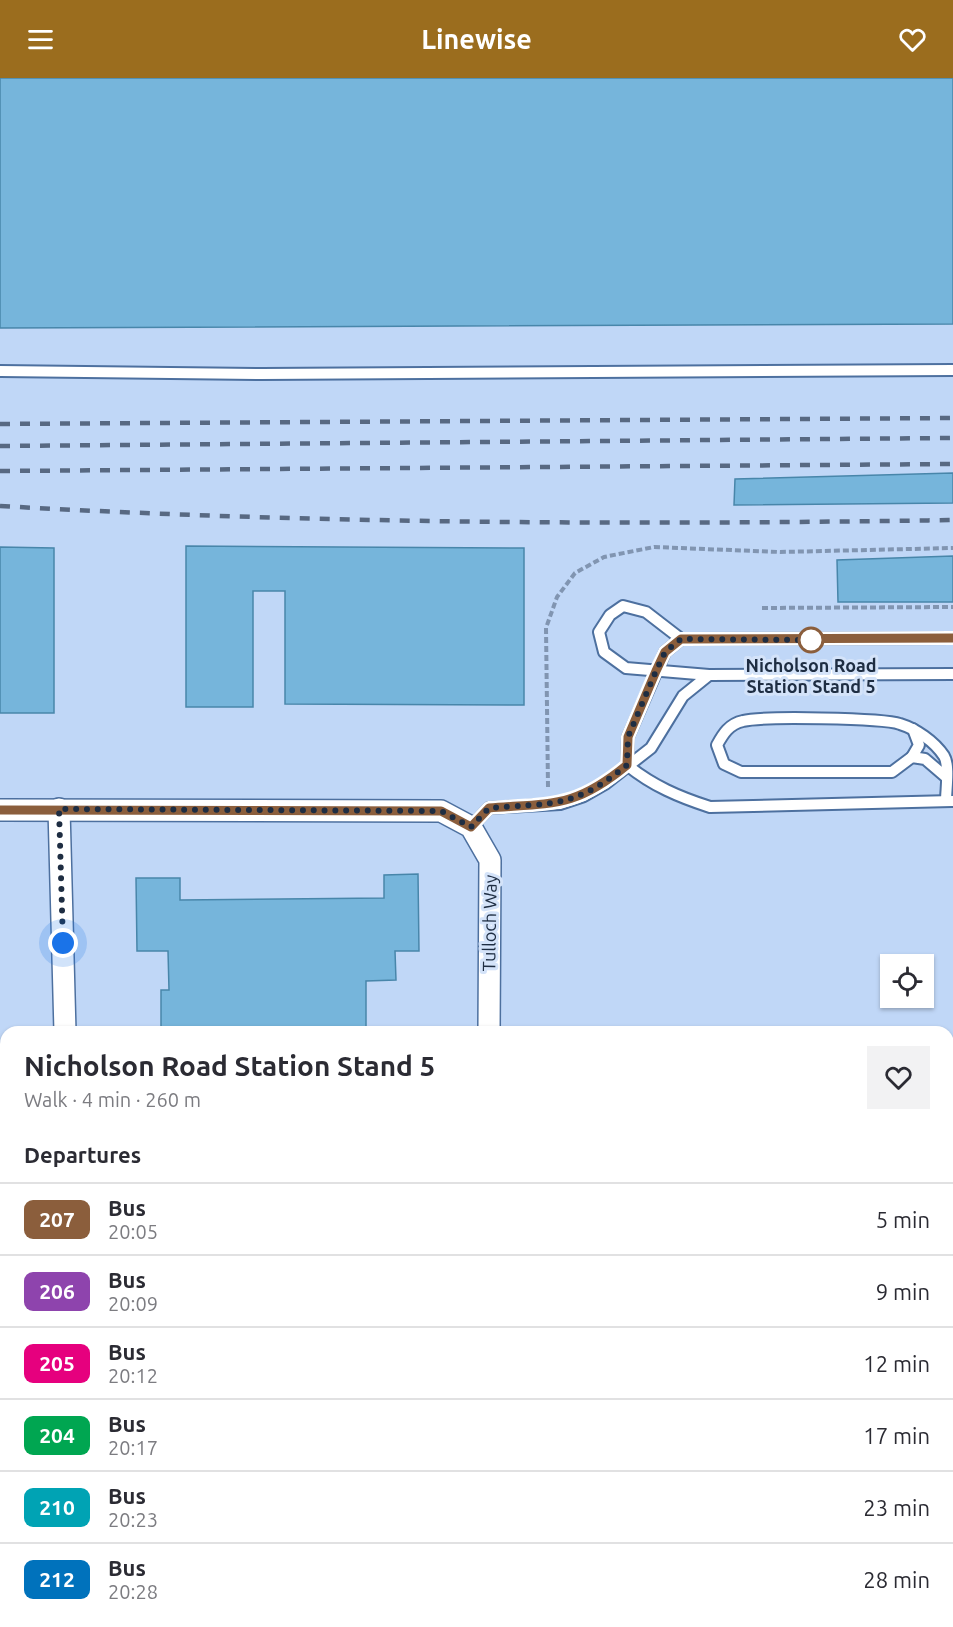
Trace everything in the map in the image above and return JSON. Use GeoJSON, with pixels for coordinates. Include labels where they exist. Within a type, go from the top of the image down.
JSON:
{"type":"FeatureCollection","features":[{"type":"Feature","properties":{"kind":"street"},"geometry":{"type":"LineString","coordinates":[[59,809],[65,1026]]}},
{"type":"Feature","properties":{"kind":"street"},"geometry":{"type":"LineString","coordinates":[[0,810],[441,811],[471,827]]}},
{"type":"Feature","properties":{"kind":"street","name":"Tulloch Way"},"geometry":{"type":"LineString","coordinates":[[471,827],[490,860],[489,1026]]}},
{"type":"Feature","properties":{"kind":"lane"},"geometry":{"type":"LineString","coordinates":[[0,371],[274,374],[953,370]]}},
{"type":"Feature","properties":{"kind":"lane"},"geometry":{"type":"LineString","coordinates":[[953,638],[681,639],[646,612],[624,606],[610,615],[599,632],[604,652],[626,668],[709,675],[953,674]]}},
{"type":"Feature","properties":{"kind":"lane"},"geometry":{"type":"LineString","coordinates":[[627,765],[628,737],[656,671],[665,652],[681,639]]}},
{"type":"Feature","properties":{"kind":"lane"},"geometry":{"type":"LineString","coordinates":[[471,827],[489,808],[560,804],[584,796],[605,784],[651,748],[683,696],[709,675]]}},
{"type":"Feature","properties":{"kind":"lane"},"geometry":{"type":"LineString","coordinates":[[627,765],[648,782],[678,797],[711,807],[950,801],[946,759],[935,744],[913,729],[897,723],[813,719],[742,721],[727,729],[717,746],[724,764],[741,772],[892,772],[912,757],[919,745],[913,729]]}},
{"type":"Feature","properties":{"kind":"lane"},"geometry":{"type":"LineString","coordinates":[[912,757],[925,759],[946,777]]}},
{"type":"Feature","properties":{"kind":"path"},"geometry":{"type":"LineString","coordinates":[[548,804],[546,628],[557,597],[575,573],[604,557],[654,548],[780,552],[953,548]]}},
{"type":"Feature","properties":{"kind":"path"},"geometry":{"type":"LineString","coordinates":[[762,608],[953,608]]}},
{"type":"Feature","properties":{"kind":"building"},"geometry":{"type":"Polygon","coordinates":[[[0,78],[953,78],[953,324],[0,328],[0,78]]]}},
{"type":"Feature","properties":{"kind":"building"},"geometry":{"type":"Polygon","coordinates":[[[953,473],[953,503],[734,505],[735,479],[953,473]]]}},
{"type":"Feature","properties":{"kind":"building"},"geometry":{"type":"Polygon","coordinates":[[[186,546],[524,548],[524,705],[285,704],[285,591],[253,591],[253,707],[186,707],[186,546]]]}},
{"type":"Feature","properties":{"kind":"building"},"geometry":{"type":"Polygon","coordinates":[[[0,547],[54,548],[54,713],[0,713],[0,547]]]}},
{"type":"Feature","properties":{"kind":"building"},"geometry":{"type":"Polygon","coordinates":[[[953,556],[953,602],[838,602],[837,560],[953,556]]]}},
{"type":"Feature","properties":{"kind":"building"},"geometry":{"type":"Polygon","coordinates":[[[418,874],[419,951],[395,951],[396,980],[366,981],[366,1026],[161,1026],[161,990],[169,990],[168,951],[137,951],[136,878],[180,878],[180,900],[384,898],[384,875],[418,874]]]}},
{"type":"Feature","properties":{"kind":"railway"},"geometry":{"type":"LineString","coordinates":[[0,424],[953,418]]}},
{"type":"Feature","properties":{"kind":"railway"},"geometry":{"type":"LineString","coordinates":[[0,446],[953,438]]}},
{"type":"Feature","properties":{"kind":"railway"},"geometry":{"type":"LineString","coordinates":[[0,471],[953,464]]}},
{"type":"Feature","properties":{"kind":"railway"},"geometry":{"type":"LineString","coordinates":[[0,506],[119,512],[476,522],[953,520]]}},
{"type":"Feature","properties":{"kind":"bus line","name":"207"},"geometry":{"type":"LineString","coordinates":[[0,810],[441,811],[471,827],[489,808],[560,804],[584,796],[605,784],[627,765],[628,737],[656,671],[665,652],[681,639],[953,638]]}},
{"type":"Feature","properties":{"kind":"place","name":"Nicholson Road Station Stand 5"},"geometry":{"type":"Point","coordinates":[811,640]}},
{"type":"Feature","properties":{"kind":"route"},"geometry":{"type":"LineString","coordinates":[[63,943],[59,809],[441,811],[471,827],[489,808],[560,804],[584,796],[605,784],[627,765],[628,737],[656,671],[665,652],[681,639],[811,640]]}}]}
